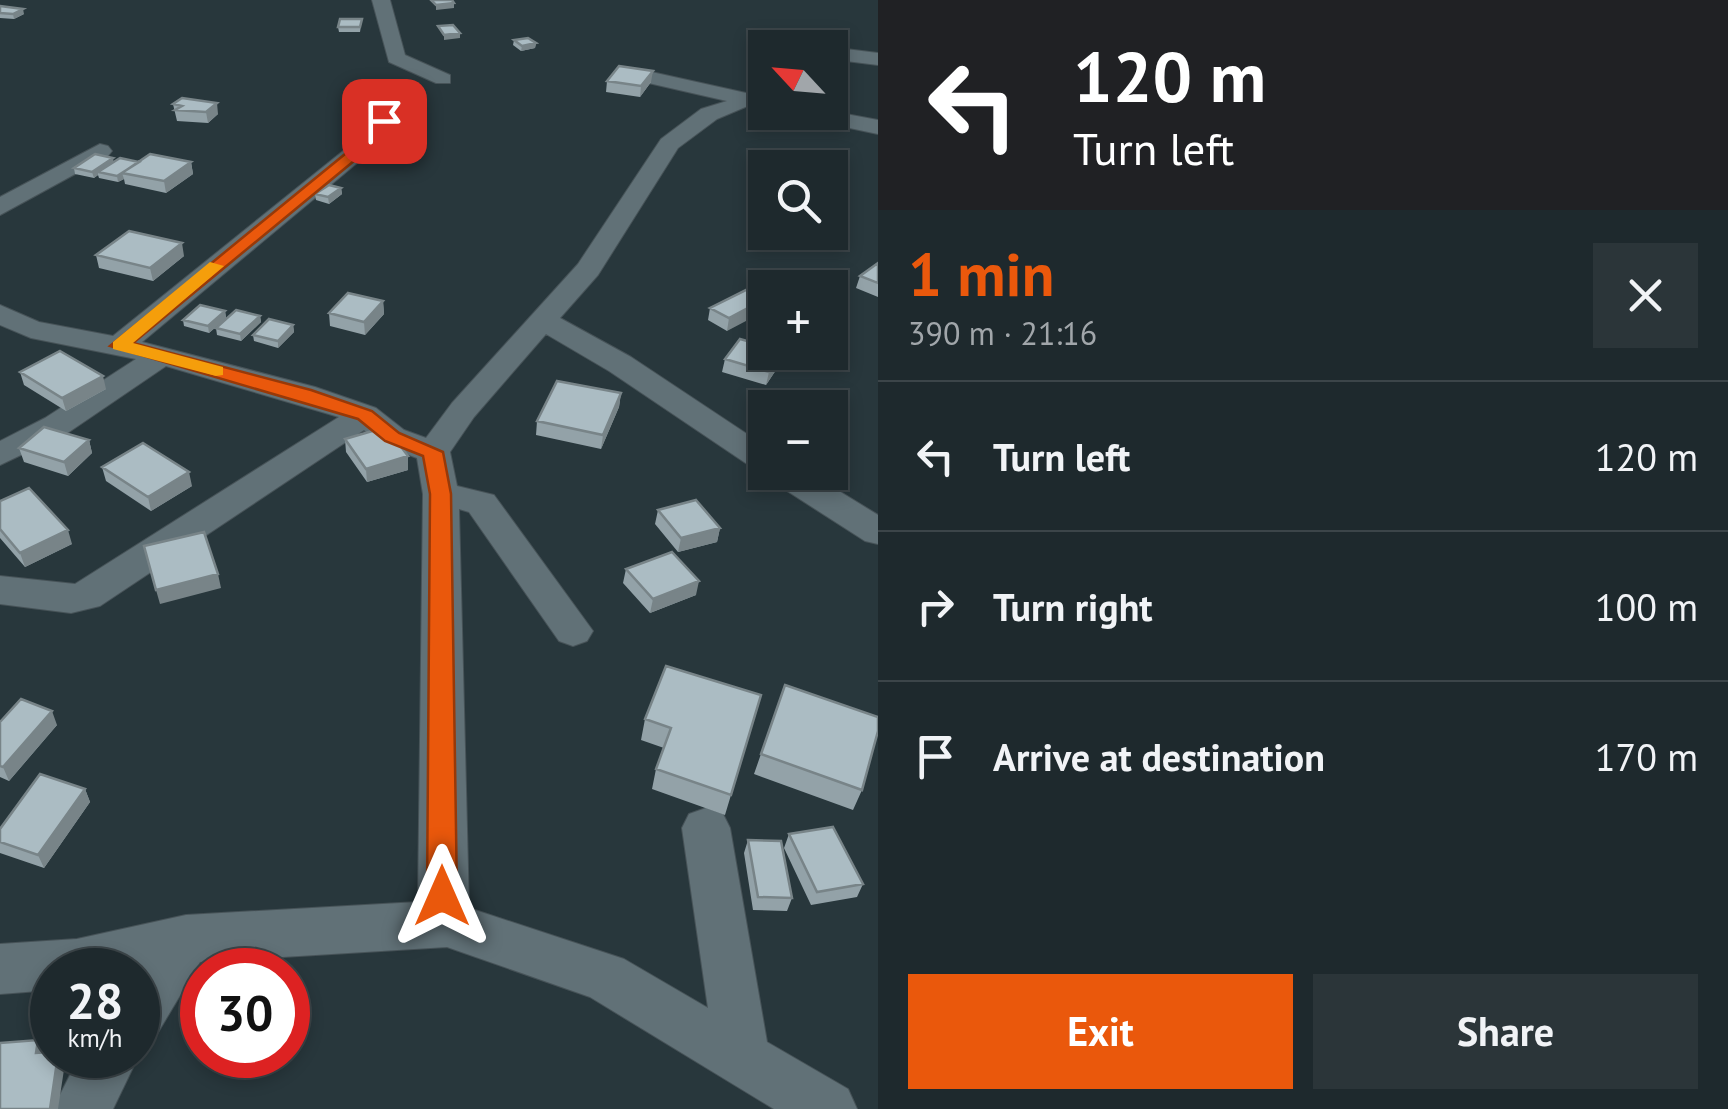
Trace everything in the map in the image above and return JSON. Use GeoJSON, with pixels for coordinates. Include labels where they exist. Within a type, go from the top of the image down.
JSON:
{"type":"FeatureCollection","features":[{"type":"Feature","properties":{"kind":"street"},"geometry":{"type":"LineString","coordinates":[[381,0],[396,58],[444,79]]}},
{"type":"Feature","properties":{"kind":"street"},"geometry":{"type":"LineString","coordinates":[[848,55],[878,59]]}},
{"type":"Feature","properties":{"kind":"street"},"geometry":{"type":"LineString","coordinates":[[638,76],[748,100]]}},
{"type":"Feature","properties":{"kind":"street"},"geometry":{"type":"LineString","coordinates":[[119,346],[361,148],[400,95]]}},
{"type":"Feature","properties":{"kind":"street"},"geometry":{"type":"LineString","coordinates":[[448,924],[442,896],[440,494],[433,452],[464,410],[588,269],[669,144],[687,126],[709,114],[748,104]]}},
{"type":"Feature","properties":{"kind":"street"},"geometry":{"type":"LineString","coordinates":[[848,121],[878,127]]}},
{"type":"Feature","properties":{"kind":"street"},"geometry":{"type":"LineString","coordinates":[[0,208],[100,151]]}},
{"type":"Feature","properties":{"kind":"street"},"geometry":{"type":"LineString","coordinates":[[0,314],[31,329],[162,355],[365,415],[392,437],[433,452]]}},
{"type":"Feature","properties":{"kind":"street"},"geometry":{"type":"LineString","coordinates":[[542,320],[620,364],[748,450]]}},
{"type":"Feature","properties":{"kind":"street"},"geometry":{"type":"LineString","coordinates":[[0,456],[57,425],[162,355]]}},
{"type":"Feature","properties":{"kind":"street"},"geometry":{"type":"LineString","coordinates":[[0,590],[70,599],[86,596],[365,415]]}},
{"type":"Feature","properties":{"kind":"street"},"geometry":{"type":"LineString","coordinates":[[811,490],[878,532]]}},
{"type":"Feature","properties":{"kind":"street"},"geometry":{"type":"LineString","coordinates":[[440,494],[481,504],[573,631]]}},
{"type":"Feature","properties":{"kind":"street"},"geometry":{"type":"LineString","coordinates":[[706,828],[742,1055]]}},
{"type":"Feature","properties":{"kind":"street"},"geometry":{"type":"LineString","coordinates":[[0,969],[77,964],[186,939],[448,924],[605,978],[742,1055],[828,1109]]}},
{"type":"Feature","properties":{"kind":"street"},"geometry":{"type":"LineString","coordinates":[[160,980],[186,939]]}},
{"type":"Feature","properties":{"kind":"street"},"geometry":{"type":"LineString","coordinates":[[82,1109],[99,1078]]}},
{"type":"Feature","properties":{"kind":"building"},"geometry":{"type":"Polygon","coordinates":[[[431,0],[452,0],[454,3],[436,5],[431,0]]]}},
{"type":"Feature","properties":{"kind":"building"},"geometry":{"type":"Polygon","coordinates":[[[0,6],[23,9],[13,14],[0,13],[0,6]]]}},
{"type":"Feature","properties":{"kind":"building"},"geometry":{"type":"Polygon","coordinates":[[[340,19],[362,19],[360,27],[338,27],[340,19]]]}},
{"type":"Feature","properties":{"kind":"building"},"geometry":{"type":"Polygon","coordinates":[[[453,25],[460,33],[444,35],[438,26],[453,25]]]}},
{"type":"Feature","properties":{"kind":"building"},"geometry":{"type":"Polygon","coordinates":[[[528,38],[536,43],[522,46],[514,40],[528,38]]]}},
{"type":"Feature","properties":{"kind":"building"},"geometry":{"type":"Polygon","coordinates":[[[619,66],[653,71],[641,86],[607,81],[619,66]]]}},
{"type":"Feature","properties":{"kind":"building"},"geometry":{"type":"Polygon","coordinates":[[[182,98],[217,103],[206,112],[175,110],[182,106],[173,104],[182,98]]]}},
{"type":"Feature","properties":{"kind":"building"},"geometry":{"type":"Polygon","coordinates":[[[95,154],[113,158],[92,172],[74,168],[95,154]]]}},
{"type":"Feature","properties":{"kind":"building"},"geometry":{"type":"Polygon","coordinates":[[[150,154],[191,162],[164,181],[122,173],[150,154]]]}},
{"type":"Feature","properties":{"kind":"building"},"geometry":{"type":"Polygon","coordinates":[[[120,158],[139,162],[117,176],[98,172],[120,158]]]}},
{"type":"Feature","properties":{"kind":"building"},"geometry":{"type":"Polygon","coordinates":[[[329,185],[341,188],[328,197],[315,194],[329,185]]]}},
{"type":"Feature","properties":{"kind":"building"},"geometry":{"type":"Polygon","coordinates":[[[129,231],[182,243],[150,268],[96,255],[129,231]]]}},
{"type":"Feature","properties":{"kind":"building"},"geometry":{"type":"Polygon","coordinates":[[[878,263],[878,283],[860,276],[878,263]]]}},
{"type":"Feature","properties":{"kind":"building"},"geometry":{"type":"Polygon","coordinates":[[[748,289],[748,308],[729,318],[710,308],[748,289]]]}},
{"type":"Feature","properties":{"kind":"building"},"geometry":{"type":"Polygon","coordinates":[[[348,293],[383,301],[364,322],[329,313],[348,293]]]}},
{"type":"Feature","properties":{"kind":"building"},"geometry":{"type":"Polygon","coordinates":[[[200,305],[225,311],[208,326],[183,320],[200,305]]]}},
{"type":"Feature","properties":{"kind":"building"},"geometry":{"type":"Polygon","coordinates":[[[236,310],[260,316],[240,334],[216,328],[236,310]]]}},
{"type":"Feature","properties":{"kind":"building"},"geometry":{"type":"Polygon","coordinates":[[[269,319],[293,325],[278,341],[253,335],[269,319]]]}},
{"type":"Feature","properties":{"kind":"building"},"geometry":{"type":"Polygon","coordinates":[[[740,339],[748,341],[748,366],[725,359],[740,339]]]}},
{"type":"Feature","properties":{"kind":"building"},"geometry":{"type":"Polygon","coordinates":[[[60,351],[103,376],[62,398],[20,372],[60,351]]]}},
{"type":"Feature","properties":{"kind":"building"},"geometry":{"type":"Polygon","coordinates":[[[557,381],[621,393],[603,435],[537,421],[557,381]]]}},
{"type":"Feature","properties":{"kind":"building"},"geometry":{"type":"Polygon","coordinates":[[[44,427],[89,440],[64,462],[19,448],[44,427]]]}},
{"type":"Feature","properties":{"kind":"building"},"geometry":{"type":"Polygon","coordinates":[[[386,427],[408,456],[366,469],[345,439],[386,427]]]}},
{"type":"Feature","properties":{"kind":"building"},"geometry":{"type":"Polygon","coordinates":[[[143,443],[189,472],[148,497],[102,467],[143,443]]]}},
{"type":"Feature","properties":{"kind":"building"},"geometry":{"type":"Polygon","coordinates":[[[29,488],[68,530],[20,553],[0,529],[0,501],[29,488]]]}},
{"type":"Feature","properties":{"kind":"building"},"geometry":{"type":"Polygon","coordinates":[[[696,500],[720,528],[681,538],[658,510],[696,500]]]}},
{"type":"Feature","properties":{"kind":"building"},"geometry":{"type":"Polygon","coordinates":[[[204,532],[218,574],[156,590],[144,546],[204,532]]]}},
{"type":"Feature","properties":{"kind":"building"},"geometry":{"type":"Polygon","coordinates":[[[672,552],[699,581],[653,599],[626,569],[672,552]]]}},
{"type":"Feature","properties":{"kind":"building"},"geometry":{"type":"Polygon","coordinates":[[[666,666],[761,695],[731,795],[656,769],[671,728],[645,719],[666,666]]]}},
{"type":"Feature","properties":{"kind":"building"},"geometry":{"type":"Polygon","coordinates":[[[785,685],[878,717],[862,790],[761,754],[785,685]]]}},
{"type":"Feature","properties":{"kind":"building"},"geometry":{"type":"Polygon","coordinates":[[[21,699],[52,711],[3,767],[0,722],[21,699]]]}},
{"type":"Feature","properties":{"kind":"building"},"geometry":{"type":"Polygon","coordinates":[[[40,774],[85,789],[38,855],[0,842],[0,829],[40,774]]]}},
{"type":"Feature","properties":{"kind":"building"},"geometry":{"type":"Polygon","coordinates":[[[833,827],[863,884],[817,892],[789,834],[833,827]]]}},
{"type":"Feature","properties":{"kind":"building"},"geometry":{"type":"Polygon","coordinates":[[[748,840],[781,841],[792,898],[758,897],[748,840]]]}},
{"type":"Feature","properties":{"kind":"building"},"geometry":{"type":"Polygon","coordinates":[[[30,1041],[30,1078],[55,1078],[50,1109],[0,1109],[0,1043],[30,1041]]]}},
{"type":"Feature","properties":{"kind":"slow traffic"},"geometry":{"type":"LineString","coordinates":[[216,266],[119,346],[216,371]]}},
{"type":"Feature","properties":{"kind":"route"},"geometry":{"type":"LineString","coordinates":[[384,121],[361,148],[119,346],[304,394],[365,415],[392,437],[433,452],[440,494],[442,896]]}}]}
